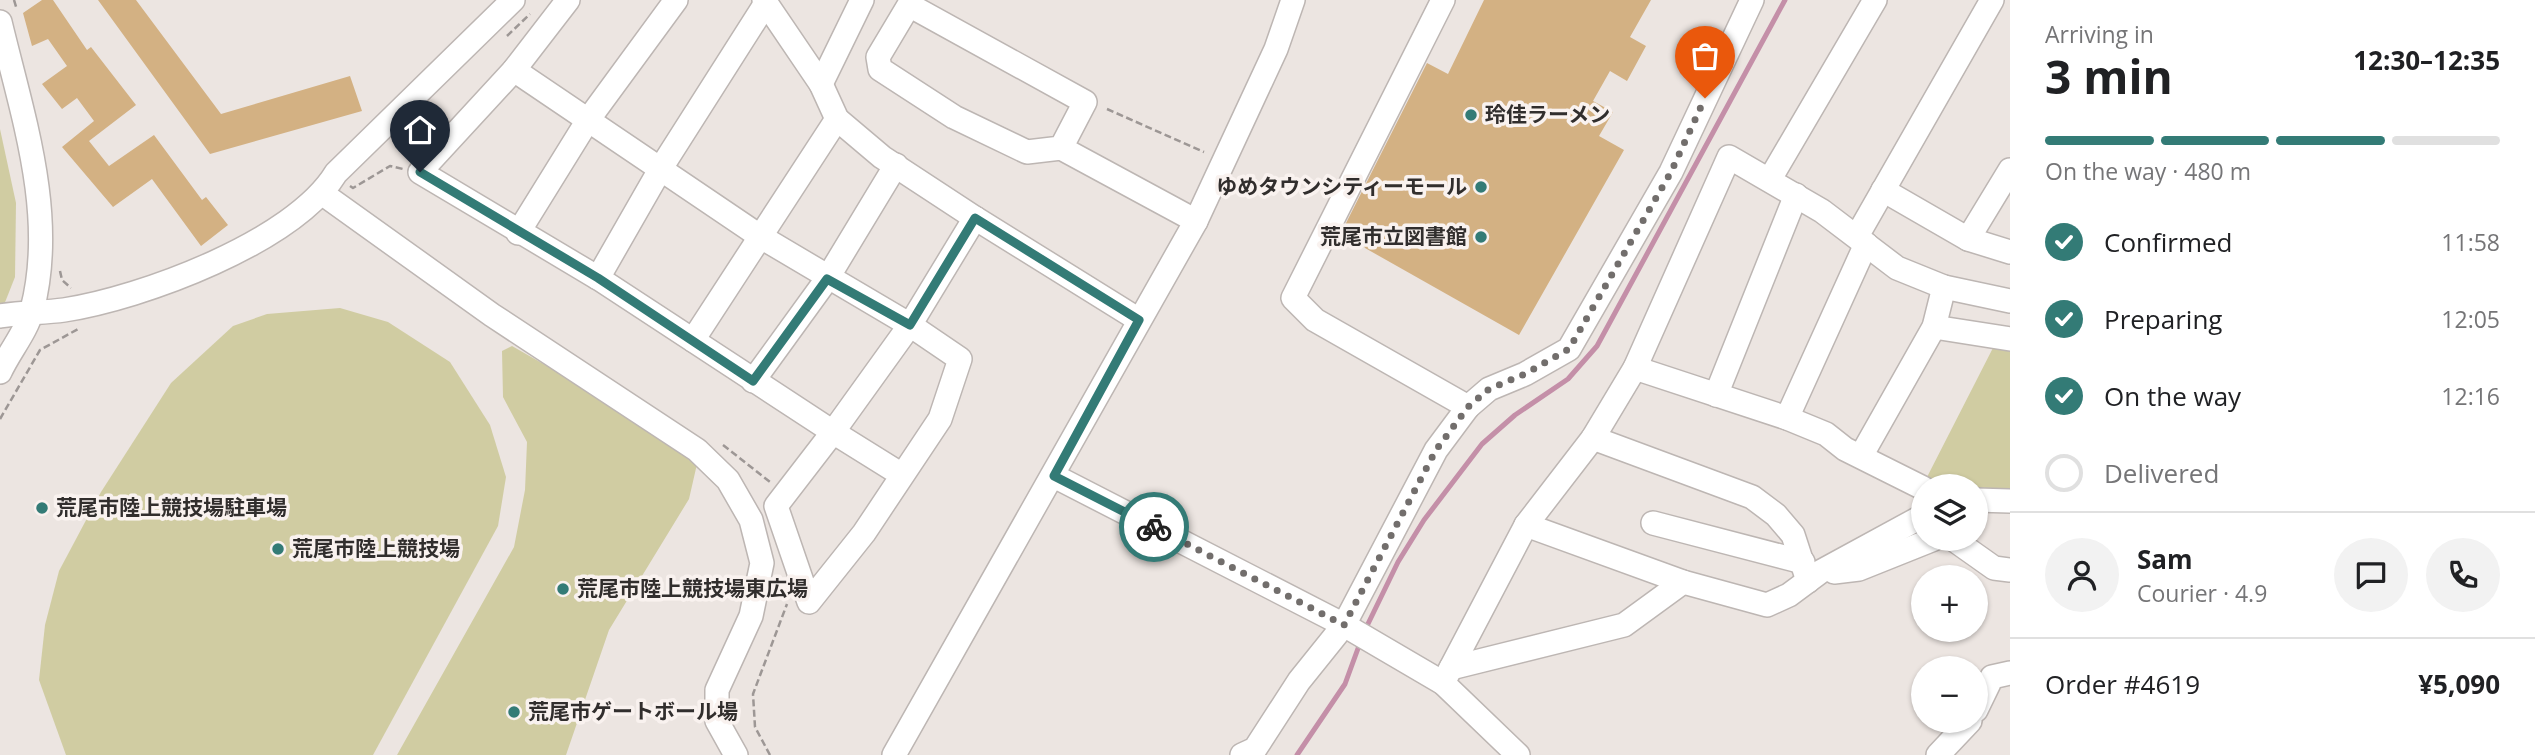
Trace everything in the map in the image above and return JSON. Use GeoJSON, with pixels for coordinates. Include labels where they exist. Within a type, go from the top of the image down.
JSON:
{"type":"FeatureCollection","features":[{"type":"Feature","properties":{"kind":"street"},"geometry":{"type":"LineString","coordinates":[[0,316],[66,310],[170,282],[264,237],[323,194],[336,173],[513,0]]}},
{"type":"Feature","properties":{"kind":"street"},"geometry":{"type":"LineString","coordinates":[[568,0],[514,70],[420,172],[518,233],[598,278],[643,310],[902,475]]}},
{"type":"Feature","properties":{"kind":"street"},"geometry":{"type":"LineString","coordinates":[[518,233],[588,120],[676,0]]}},
{"type":"Feature","properties":{"kind":"street"},"geometry":{"type":"LineString","coordinates":[[821,84],[862,0]]}},
{"type":"Feature","properties":{"kind":"street"},"geometry":{"type":"LineString","coordinates":[[894,755],[1196,221],[1276,50],[1293,0]]}},
{"type":"Feature","properties":{"kind":"street"},"geometry":{"type":"LineString","coordinates":[[1443,0],[1293,298],[1315,320],[1468,407]]}},
{"type":"Feature","properties":{"kind":"street"},"geometry":{"type":"LineString","coordinates":[[1242,755],[1255,749],[1299,681],[1347,627],[1436,450],[1468,407],[1489,389],[1525,374],[1569,349],[1671,172],[1752,0]]}},
{"type":"Feature","properties":{"kind":"street"},"geometry":{"type":"LineString","coordinates":[[1770,179],[1875,0]]}},
{"type":"Feature","properties":{"kind":"street"},"geometry":{"type":"LineString","coordinates":[[1787,418],[1883,190],[1992,0]]}},
{"type":"Feature","properties":{"kind":"street"},"geometry":{"type":"LineString","coordinates":[[598,278],[765,1],[821,84],[837,119],[896,165],[975,218],[1139,320]]}},
{"type":"Feature","properties":{"kind":"street"},"geometry":{"type":"LineString","coordinates":[[1061,148],[1085,102],[909,5],[878,57],[880,69],[954,117],[1027,152],[1061,148],[1196,221]]}},
{"type":"Feature","properties":{"kind":"street"},"geometry":{"type":"LineString","coordinates":[[0,372],[32,313],[38,275],[38,192],[9,17]]}},
{"type":"Feature","properties":{"kind":"street"},"geometry":{"type":"LineString","coordinates":[[514,70],[761,237],[827,279],[910,325],[960,359],[940,419],[864,533],[809,602],[776,506],[910,325],[975,218]]}},
{"type":"Feature","properties":{"kind":"street"},"geometry":{"type":"LineString","coordinates":[[693,340],[837,119]]}},
{"type":"Feature","properties":{"kind":"street"},"geometry":{"type":"LineString","coordinates":[[1447,676],[1527,526],[1593,438],[1635,368],[1729,157],[1796,195],[1862,240],[1897,268],[1944,287],[2010,301]]}},
{"type":"Feature","properties":{"kind":"street"},"geometry":{"type":"LineString","coordinates":[[753,381],[827,279],[896,165]]}},
{"type":"Feature","properties":{"kind":"street"},"geometry":{"type":"LineString","coordinates":[[1968,239],[2010,170]]}},
{"type":"Feature","properties":{"kind":"street"},"geometry":{"type":"LineString","coordinates":[[1883,190],[1968,239],[2010,252]]}},
{"type":"Feature","properties":{"kind":"street"},"geometry":{"type":"LineString","coordinates":[[323,194],[492,315],[697,450],[727,480],[751,520],[762,563],[751,616],[717,690],[717,722],[736,755]]}},
{"type":"Feature","properties":{"kind":"street"},"geometry":{"type":"LineString","coordinates":[[1716,395],[1796,195]]}},
{"type":"Feature","properties":{"kind":"street"},"geometry":{"type":"LineString","coordinates":[[1861,456],[1934,327],[1944,287]]}},
{"type":"Feature","properties":{"kind":"street"},"geometry":{"type":"LineString","coordinates":[[1934,327],[2010,340]]}},
{"type":"Feature","properties":{"kind":"street"},"geometry":{"type":"LineString","coordinates":[[1635,368],[1787,418],[1826,434],[1911,482]]}},
{"type":"Feature","properties":{"kind":"street"},"geometry":{"type":"LineString","coordinates":[[1593,438],[1752,496],[1776,515],[1793,535],[1810,572]]}},
{"type":"Feature","properties":{"kind":"street"},"geometry":{"type":"LineString","coordinates":[[1054,476],[1347,627],[1405,661],[1447,676],[1518,755]]}},
{"type":"Feature","properties":{"kind":"street"},"geometry":{"type":"LineString","coordinates":[[1988,500],[2010,501]]}},
{"type":"Feature","properties":{"kind":"street"},"geometry":{"type":"LineString","coordinates":[[1527,526],[1683,582],[1767,605],[1790,595],[1810,572],[1911,522]]}},
{"type":"Feature","properties":{"kind":"street"},"geometry":{"type":"LineString","coordinates":[[1653,523],[1810,572],[1859,569],[1911,548]]}},
{"type":"Feature","properties":{"kind":"street"},"geometry":{"type":"LineString","coordinates":[[1970,551],[1994,568],[2010,570]]}},
{"type":"Feature","properties":{"kind":"street"},"geometry":{"type":"LineString","coordinates":[[1447,676],[1624,625],[1683,582]]}},
{"type":"Feature","properties":{"kind":"street"},"geometry":{"type":"LineString","coordinates":[[1988,685],[1992,677],[2010,673]]}},
{"type":"Feature","properties":{"kind":"street"},"geometry":{"type":"LineString","coordinates":[[1938,755],[1959,733]]}},
{"type":"Feature","properties":{"kind":"path"},"geometry":{"type":"LineString","coordinates":[[9,17],[14,0]]}},
{"type":"Feature","properties":{"kind":"path"},"geometry":{"type":"LineString","coordinates":[[1107,109],[1211,155]]}},
{"type":"Feature","properties":{"kind":"path"},"geometry":{"type":"LineString","coordinates":[[336,173],[353,188],[390,166],[420,172]]}},
{"type":"Feature","properties":{"kind":"path"},"geometry":{"type":"LineString","coordinates":[[59,266],[62,280],[76,292]]}},
{"type":"Feature","properties":{"kind":"path"},"geometry":{"type":"LineString","coordinates":[[718,442],[770,482],[771,494]]}},
{"type":"Feature","properties":{"kind":"path"},"geometry":{"type":"LineString","coordinates":[[770,755],[755,727],[753,694],[789,600]]}},
{"type":"Feature","properties":{"kind":"shaded area"},"geometry":{"type":"Polygon","coordinates":[[[0,129],[16,203],[15,277],[0,315],[0,129]]]}},
{"type":"Feature","properties":{"kind":"shaded area","name":"荒尾市陸上競技場"},"geometry":{"type":"Polygon","coordinates":[[[340,308],[388,322],[450,362],[490,425],[506,477],[498,526],[373,755],[66,755],[39,680],[45,625],[59,571],[101,492],[171,383],[233,326],[267,314],[340,308]]]}},
{"type":"Feature","properties":{"kind":"shaded area"},"geometry":{"type":"Polygon","coordinates":[[[1996,342],[2010,344],[2010,496],[1988,496],[1988,474],[1929,474],[1996,342]]]}},
{"type":"Feature","properties":{"kind":"shaded area","name":"荒尾市陸上競技場東広場"},"geometry":{"type":"Polygon","coordinates":[[[512,346],[596,394],[697,464],[689,499],[609,630],[566,755],[397,755],[514,547],[525,490],[527,442],[503,397],[502,351],[512,346]]]}},
{"type":"Feature","properties":{"kind":"building"},"geometry":{"type":"Polygon","coordinates":[[[42,0],[53,0],[87,50],[91,47],[136,105],[89,141],[109,166],[154,135],[202,200],[206,197],[228,225],[201,246],[152,179],[113,207],[62,147],[94,121],[77,98],[62,109],[42,84],[67,66],[48,39],[32,46],[23,13],[42,0]]]}},
{"type":"Feature","properties":{"kind":"building"},"geometry":{"type":"Polygon","coordinates":[[[98,0],[136,0],[221,114],[350,76],[362,111],[210,154],[98,0]]]}},
{"type":"Feature","properties":{"kind":"building","name":"ゆめタウンシティーモール"},"geometry":{"type":"Polygon","coordinates":[[[1484,0],[1651,0],[1630,37],[1646,46],[1627,81],[1610,71],[1593,101],[1613,112],[1599,136],[1624,150],[1519,335],[1365,248],[1355,232],[1344,227],[1427,63],[1448,74],[1484,0]]]}},
{"type":"Feature","properties":{"kind":"waterway"},"geometry":{"type":"LineString","coordinates":[[1365,630],[1398,562],[1424,520],[1482,444],[1515,415],[1568,379],[1597,346],[1785,0]]}},
{"type":"Feature","properties":{"kind":"waterway"},"geometry":{"type":"LineString","coordinates":[[1297,755],[1345,684],[1360,643]]}},
{"type":"Feature","properties":{"kind":"way so far"},"geometry":{"type":"LineString","coordinates":[[1154,527],[1344,625],[1436,450],[1468,407],[1489,389],[1525,374],[1569,349],[1671,172],[1705,98]]}},
{"type":"Feature","properties":{"kind":"place","name":"玲佳ラーメン"},"geometry":{"type":"Point","coordinates":[1471,115]}},
{"type":"Feature","properties":{"kind":"place","name":"ゆめタウンシティーモール"},"geometry":{"type":"Point","coordinates":[1481,187]}},
{"type":"Feature","properties":{"kind":"place","name":"荒尾市立図書館"},"geometry":{"type":"Point","coordinates":[1481,237]}},
{"type":"Feature","properties":{"kind":"place","name":"荒尾市陸上競技場駐車場"},"geometry":{"type":"Point","coordinates":[42,508]}},
{"type":"Feature","properties":{"kind":"place","name":"荒尾市陸上競技場"},"geometry":{"type":"Point","coordinates":[278,549]}},
{"type":"Feature","properties":{"kind":"place","name":"荒尾市陸上競技場東広場"},"geometry":{"type":"Point","coordinates":[563,589]}},
{"type":"Feature","properties":{"kind":"place","name":"荒尾市ゲートボール場"},"geometry":{"type":"Point","coordinates":[514,712]}},
{"type":"Feature","properties":{"kind":"route"},"geometry":{"type":"LineString","coordinates":[[420,172],[518,233],[598,278],[753,381],[827,279],[910,325],[975,218],[1139,320],[1054,476],[1154,527]]}}]}
